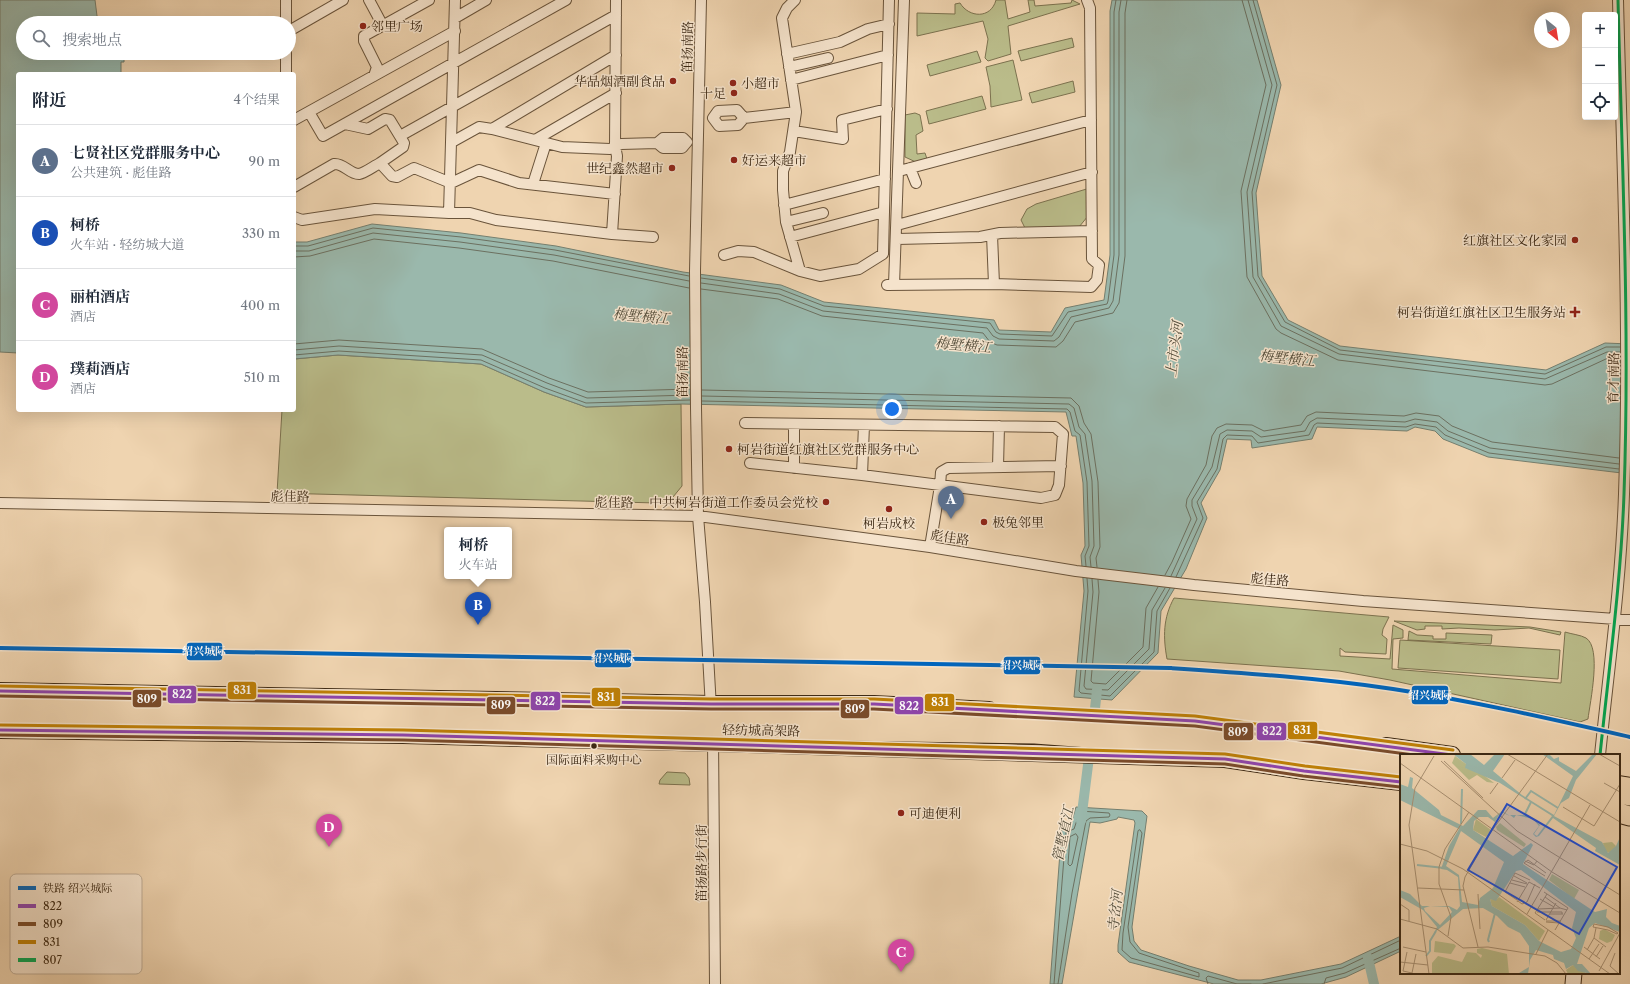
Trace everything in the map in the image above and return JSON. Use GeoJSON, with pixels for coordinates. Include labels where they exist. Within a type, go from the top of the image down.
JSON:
{"type":"FeatureCollection","features":[{"type":"Feature","properties":{"kind":"highway","name":"轻纺城高架路"},"geometry":{"type":"LineString","coordinates":[[0,703],[564,713],[908,715],[1075,722],[1227,732],[1335,745],[1400,755]]}},
{"type":"Feature","properties":{"kind":"highway","name":"轻纺城高架路"},"geometry":{"type":"LineString","coordinates":[[0,718],[1035,734],[1224,748],[1367,765],[1400,771]]}},
{"type":"Feature","properties":{"kind":"highway"},"geometry":{"type":"LineString","coordinates":[[1620,794],[1630,796]]}},
{"type":"Feature","properties":{"kind":"highway"},"geometry":{"type":"LineString","coordinates":[[1620,814],[1630,816]]}},
{"type":"Feature","properties":{"kind":"main road"},"geometry":{"type":"LineString","coordinates":[[0,691],[711,704],[874,704],[1195,721],[1444,754]]}},
{"type":"Feature","properties":{"kind":"main road"},"geometry":{"type":"LineString","coordinates":[[0,730],[403,735],[714,742],[1066,755],[1225,759],[1304,771],[1400,782]]}},
{"type":"Feature","properties":{"kind":"main road"},"geometry":{"type":"LineString","coordinates":[[1620,784],[1630,786]]}},
{"type":"Feature","properties":{"kind":"main road"},"geometry":{"type":"LineString","coordinates":[[1620,823],[1630,826]]}},
{"type":"Feature","properties":{"kind":"street"},"geometry":{"type":"LineString","coordinates":[[286,0],[286,16]]}},
{"type":"Feature","properties":{"kind":"street"},"geometry":{"type":"LineString","coordinates":[[296,27],[343,0]]}},
{"type":"Feature","properties":{"kind":"street"},"geometry":{"type":"LineString","coordinates":[[369,0],[383,26]]}},
{"type":"Feature","properties":{"kind":"street"},"geometry":{"type":"LineString","coordinates":[[374,76],[377,67],[364,42],[364,36],[429,0]]}},
{"type":"Feature","properties":{"kind":"street"},"geometry":{"type":"LineString","coordinates":[[449,214],[455,0]]}},
{"type":"Feature","properties":{"kind":"street"},"geometry":{"type":"LineString","coordinates":[[455,18],[486,0]]}},
{"type":"Feature","properties":{"kind":"street"},"geometry":{"type":"LineString","coordinates":[[309,112],[323,136],[566,0]]}},
{"type":"Feature","properties":{"kind":"street"},"geometry":{"type":"LineString","coordinates":[[612,234],[617,156],[615,146],[616,0]]}},
{"type":"Feature","properties":{"kind":"street","name":"笛扬南路"},"geometry":{"type":"LineString","coordinates":[[701,0],[698,118],[692,142],[696,408],[698,516],[714,742]]}},
{"type":"Feature","properties":{"kind":"street"},"geometry":{"type":"LineString","coordinates":[[795,0],[787,8],[782,18],[796,112],[790,152],[783,171],[786,222],[800,271]]}},
{"type":"Feature","properties":{"kind":"street"},"geometry":{"type":"LineString","coordinates":[[724,255],[738,251],[754,252],[800,271],[820,276],[860,269],[883,254],[889,0]]}},
{"type":"Feature","properties":{"kind":"street"},"geometry":{"type":"LineString","coordinates":[[904,0],[897,239],[891,285],[994,284],[1091,287],[1097,280],[1099,265],[1092,259],[1090,8],[1087,0]]}},
{"type":"Feature","properties":{"kind":"street","name":"育才南路"},"geometry":{"type":"LineString","coordinates":[[1600,754],[1616,619],[1624,493],[1627,328],[1618,0]]}},
{"type":"Feature","properties":{"kind":"street"},"geometry":{"type":"LineString","coordinates":[[400,136],[616,15]]}},
{"type":"Feature","properties":{"kind":"street"},"geometry":{"type":"LineString","coordinates":[[787,54],[840,42],[868,29],[889,24]]}},
{"type":"Feature","properties":{"kind":"street"},"geometry":{"type":"LineString","coordinates":[[296,119],[455,31]]}},
{"type":"Feature","properties":{"kind":"street"},"geometry":{"type":"LineString","coordinates":[[492,129],[616,55]]}},
{"type":"Feature","properties":{"kind":"street"},"geometry":{"type":"LineString","coordinates":[[791,80],[888,55]]}},
{"type":"Feature","properties":{"kind":"street"},"geometry":{"type":"LineString","coordinates":[[789,67],[828,58]]}},
{"type":"Feature","properties":{"kind":"street"},"geometry":{"type":"LineString","coordinates":[[286,60],[286,72]]}},
{"type":"Feature","properties":{"kind":"street"},"geometry":{"type":"LineString","coordinates":[[535,140],[616,92]]}},
{"type":"Feature","properties":{"kind":"street"},"geometry":{"type":"LineString","coordinates":[[794,130],[843,139],[842,120],[887,109]]}},
{"type":"Feature","properties":{"kind":"street"},"geometry":{"type":"LineString","coordinates":[[713,118],[718,111],[737,110],[744,118]]}},
{"type":"Feature","properties":{"kind":"street"},"geometry":{"type":"LineString","coordinates":[[713,118],[719,126],[738,125],[744,118],[796,112]]}},
{"type":"Feature","properties":{"kind":"street"},"geometry":{"type":"LineString","coordinates":[[698,118],[713,118]]}},
{"type":"Feature","properties":{"kind":"street"},"geometry":{"type":"LineString","coordinates":[[296,186],[334,164],[340,164],[360,174],[380,163],[403,147],[404,143],[390,120],[386,119],[368,129],[345,124]]}},
{"type":"Feature","properties":{"kind":"street"},"geometry":{"type":"LineString","coordinates":[[899,172],[1091,120]]}},
{"type":"Feature","properties":{"kind":"street"},"geometry":{"type":"LineString","coordinates":[[452,142],[479,128],[492,129],[562,147],[610,149],[621,144],[657,143],[663,138],[683,138],[692,142]]}},
{"type":"Feature","properties":{"kind":"street"},"geometry":{"type":"LineString","coordinates":[[533,184],[546,143]]}},
{"type":"Feature","properties":{"kind":"street"},"geometry":{"type":"LineString","coordinates":[[380,163],[392,176],[397,177],[414,168],[450,182],[479,170],[519,183],[615,194]]}},
{"type":"Feature","properties":{"kind":"street"},"geometry":{"type":"LineString","coordinates":[[910,168],[916,183]]}},
{"type":"Feature","properties":{"kind":"street"},"geometry":{"type":"LineString","coordinates":[[897,225],[1092,172]]}},
{"type":"Feature","properties":{"kind":"street"},"geometry":{"type":"LineString","coordinates":[[784,206],[885,179]]}},
{"type":"Feature","properties":{"kind":"street"},"geometry":{"type":"LineString","coordinates":[[296,218],[302,220],[375,209],[449,214],[470,213],[496,220],[612,234],[653,237]]}},
{"type":"Feature","properties":{"kind":"street"},"geometry":{"type":"LineString","coordinates":[[790,237],[884,212]]}},
{"type":"Feature","properties":{"kind":"street"},"geometry":{"type":"LineString","coordinates":[[786,222],[823,213]]}},
{"type":"Feature","properties":{"kind":"street"},"geometry":{"type":"LineString","coordinates":[[897,239],[980,237],[1000,233],[1092,231]]}},
{"type":"Feature","properties":{"kind":"street"},"geometry":{"type":"LineString","coordinates":[[992,235],[994,284]]}},
{"type":"Feature","properties":{"kind":"street"},"geometry":{"type":"LineString","coordinates":[[745,423],[1055,427],[1063,434],[1059,485],[1055,495],[1041,498],[862,475],[750,463]]}},
{"type":"Feature","properties":{"kind":"street"},"geometry":{"type":"LineString","coordinates":[[794,424],[794,468]]}},
{"type":"Feature","properties":{"kind":"street"},"geometry":{"type":"LineString","coordinates":[[862,475],[864,425]]}},
{"type":"Feature","properties":{"kind":"street"},"geometry":{"type":"LineString","coordinates":[[998,468],[999,426]]}},
{"type":"Feature","properties":{"kind":"street"},"geometry":{"type":"LineString","coordinates":[[930,547],[941,472],[948,468],[1061,466]]}},
{"type":"Feature","properties":{"kind":"street","name":"彪佳路"},"geometry":{"type":"LineString","coordinates":[[0,503],[698,516],[930,547],[1076,571],[1194,585],[1363,601],[1630,620]]}},
{"type":"Feature","properties":{"kind":"street","name":"笛扬路步行街"},"geometry":{"type":"LineString","coordinates":[[714,742],[715,984]]}},
{"type":"Feature","properties":{"kind":"street"},"geometry":{"type":"LineString","coordinates":[[1573,984],[1574,974]]}},
{"type":"Feature","properties":{"kind":"green space"},"geometry":{"type":"Polygon","coordinates":[[[996,0],[1005,0],[1008,19],[1030,12],[1028,0],[1034,0],[1035,6],[1071,3],[1072,0],[1080,4],[1008,26],[1011,54],[988,61],[985,58],[988,39],[983,21],[917,36],[917,13],[955,14],[955,4],[960,3],[969,12],[980,14],[990,11],[996,0]]]}},
{"type":"Feature","properties":{"kind":"green space"},"geometry":{"type":"Polygon","coordinates":[[[1072,38],[1074,47],[1021,61],[1018,51],[1072,38]]]}},
{"type":"Feature","properties":{"kind":"green space"},"geometry":{"type":"Polygon","coordinates":[[[977,51],[981,62],[930,76],[927,65],[977,51]]]}},
{"type":"Feature","properties":{"kind":"green space"},"geometry":{"type":"Polygon","coordinates":[[[1013,60],[1022,100],[991,107],[990,86],[986,67],[1013,60]]]}},
{"type":"Feature","properties":{"kind":"green space"},"geometry":{"type":"Polygon","coordinates":[[[1073,81],[1075,92],[1032,103],[1029,93],[1073,81]]]}},
{"type":"Feature","properties":{"kind":"green space"},"geometry":{"type":"Polygon","coordinates":[[[982,96],[986,109],[929,124],[926,111],[982,96]]]}},
{"type":"Feature","properties":{"kind":"green space"},"geometry":{"type":"Polygon","coordinates":[[[915,113],[920,115],[923,131],[916,135],[917,154],[925,153],[927,159],[918,163],[905,157],[905,115],[915,113]]]}},
{"type":"Feature","properties":{"kind":"green space"},"geometry":{"type":"Polygon","coordinates":[[[1090,188],[1088,216],[1079,227],[1025,228],[1021,220],[1027,209],[1036,204],[1090,188]]]}},
{"type":"Feature","properties":{"kind":"green space"},"geometry":{"type":"Polygon","coordinates":[[[338,355],[481,364],[544,392],[586,407],[681,404],[682,486],[673,497],[657,503],[277,493],[282,412],[296,412],[296,359],[338,355]]]}},
{"type":"Feature","properties":{"kind":"green space"},"geometry":{"type":"Polygon","coordinates":[[[1174,598],[1389,617],[1383,629],[1382,635],[1387,639],[1386,654],[1345,652],[1340,648],[1340,656],[1390,659],[1393,625],[1403,630],[1403,638],[1393,639],[1392,669],[1561,683],[1565,632],[1581,636],[1586,638],[1591,644],[1593,652],[1594,676],[1588,719],[1580,722],[1390,680],[1339,671],[1167,659],[1165,628],[1170,605],[1174,598]]]}},
{"type":"Feature","properties":{"kind":"green space"},"geometry":{"type":"Polygon","coordinates":[[[1394,621],[1530,627],[1561,632],[1560,635],[1529,628],[1495,630],[1459,628],[1442,629],[1442,626],[1425,626],[1425,629],[1417,630],[1394,621]]]}},
{"type":"Feature","properties":{"kind":"green space"},"geometry":{"type":"Polygon","coordinates":[[[1409,631],[1417,635],[1433,636],[1433,639],[1446,639],[1446,633],[1492,635],[1491,644],[1408,640],[1409,631]]]}},
{"type":"Feature","properties":{"kind":"green space"},"geometry":{"type":"Polygon","coordinates":[[[1400,640],[1560,650],[1558,679],[1398,668],[1400,640]]]}},
{"type":"Feature","properties":{"kind":"green space"},"geometry":{"type":"Polygon","coordinates":[[[667,772],[685,773],[689,778],[690,785],[659,784],[660,780],[667,772]]]}},
{"type":"Feature","properties":{"kind":"water"},"geometry":{"type":"Polygon","coordinates":[[[0,0],[95,0],[97,16],[16,16],[16,60],[124,60],[124,62],[121,62],[121,72],[16,72],[16,353],[0,352],[0,0]]]}},
{"type":"Feature","properties":{"kind":"water"},"geometry":{"type":"Polygon","coordinates":[[[1112,0],[1257,0],[1281,85],[1256,193],[1262,276],[1288,320],[1340,346],[1546,370],[1605,343],[1630,344],[1630,474],[1488,457],[1443,439],[1435,431],[1415,427],[1407,431],[1317,427],[1312,439],[1252,448],[1251,440],[1227,439],[1220,470],[1201,503],[1207,518],[1186,569],[1161,611],[1158,653],[1112,700],[1074,697],[1084,591],[1081,555],[1085,546],[1083,483],[1076,436],[1072,436],[1066,412],[681,404],[586,407],[544,392],[481,364],[338,355],[296,359],[296,242],[307,242],[372,224],[461,233],[556,246],[683,272],[781,285],[824,302],[994,320],[999,330],[1051,332],[1065,308],[1104,300],[1110,255],[1110,11],[1112,0]]]}},
{"type":"Feature","properties":{"kind":"water"},"geometry":{"type":"Polygon","coordinates":[[[1076,807],[1142,811],[1147,816],[1132,927],[1134,941],[1141,950],[1238,980],[1261,980],[1341,964],[1400,936],[1400,951],[1346,977],[1321,984],[1214,984],[1129,962],[1118,952],[1118,945],[1135,823],[1134,820],[1118,817],[1117,819],[1100,823],[1090,822],[1062,984],[1050,984],[1062,826],[1070,827],[1076,807]]]}},
{"type":"Feature","properties":{"kind":"waterway","name":"管墅直江"},"geometry":{"type":"LineString","coordinates":[[1093,727],[1097,690]]}},
{"type":"Feature","properties":{"kind":"waterway","name":"管墅直江"},"geometry":{"type":"LineString","coordinates":[[1081,821],[1090,749]]}},
{"type":"Feature","properties":{"kind":"waterway"},"geometry":{"type":"LineString","coordinates":[[1368,958],[1374,984]]}},
{"type":"Feature","properties":{"kind":"rail line","name":"绍兴城际"},"geometry":{"type":"LineString","coordinates":[[0,648],[1170,668],[1309,679],[1393,689],[1482,705],[1630,737]]}},
{"type":"Feature","properties":{"kind":"transit line","name":"807"},"geometry":{"type":"LineString","coordinates":[[1600,754],[1620,559],[1626,432],[1625,247],[1618,0]]}},
{"type":"Feature","properties":{"kind":"transit line","name":"831"},"geometry":{"type":"LineString","coordinates":[[0,686],[711,699],[874,699],[1195,716],[1453,750]]}},
{"type":"Feature","properties":{"kind":"transit line","name":"822"},"geometry":{"type":"LineString","coordinates":[[0,691],[711,704],[874,704],[1195,721],[1444,754]]}},
{"type":"Feature","properties":{"kind":"transit line","name":"809"},"geometry":{"type":"LineString","coordinates":[[0,696],[711,709],[874,709],[1195,726],[1406,754]]}},
{"type":"Feature","properties":{"kind":"transit line","name":"831"},"geometry":{"type":"LineString","coordinates":[[0,725],[403,730],[1225,754],[1305,766],[1400,777]]}},
{"type":"Feature","properties":{"kind":"transit line","name":"822"},"geometry":{"type":"LineString","coordinates":[[0,730],[403,735],[1225,759],[1304,771],[1400,782]]}},
{"type":"Feature","properties":{"kind":"transit line","name":"809"},"geometry":{"type":"LineString","coordinates":[[0,735],[403,740],[1225,764],[1303,776],[1400,787]]}},
{"type":"Feature","properties":{"kind":"place","name":"邻里广场"},"geometry":{"type":"Point","coordinates":[363,26]}},
{"type":"Feature","properties":{"kind":"place","name":"华品烟酒副食品"},"geometry":{"type":"Point","coordinates":[673,81]}},
{"type":"Feature","properties":{"kind":"place","name":"小超市"},"geometry":{"type":"Point","coordinates":[733,83]}},
{"type":"Feature","properties":{"kind":"place","name":"十足"},"geometry":{"type":"Point","coordinates":[734,93]}},
{"type":"Feature","properties":{"kind":"place","name":"好运来超市"},"geometry":{"type":"Point","coordinates":[734,160]}},
{"type":"Feature","properties":{"kind":"place","name":"世纪鑫然超市"},"geometry":{"type":"Point","coordinates":[672,168]}},
{"type":"Feature","properties":{"kind":"place","name":"红旗社区文化家园"},"geometry":{"type":"Point","coordinates":[1575,240]}},
{"type":"Feature","properties":{"kind":"place","name":"柯岩街道红旗社区卫生服务站"},"geometry":{"type":"Point","coordinates":[1575,312]}},
{"type":"Feature","properties":{"kind":"place","name":"柯岩街道红旗社区党群服务中心"},"geometry":{"type":"Point","coordinates":[729,449]}},
{"type":"Feature","properties":{"kind":"place","name":"中共柯岩街道工作委员会党校"},"geometry":{"type":"Point","coordinates":[826,502]}},
{"type":"Feature","properties":{"kind":"place","name":"柯岩成校"},"geometry":{"type":"Point","coordinates":[889,509]}},
{"type":"Feature","properties":{"kind":"place","name":"七贤社区党群服务中心"},"geometry":{"type":"Point","coordinates":[951,519]}},
{"type":"Feature","properties":{"kind":"place","name":"极兔邻里"},"geometry":{"type":"Point","coordinates":[984,522]}},
{"type":"Feature","properties":{"kind":"place","name":"柯桥"},"geometry":{"type":"Point","coordinates":[478,625]}},
{"type":"Feature","properties":{"kind":"place","name":"国际面料采购中心"},"geometry":{"type":"Point","coordinates":[594,746]}},
{"type":"Feature","properties":{"kind":"place","name":"可迪便利"},"geometry":{"type":"Point","coordinates":[901,813]}},
{"type":"Feature","properties":{"kind":"place","name":"璞莉酒店"},"geometry":{"type":"Point","coordinates":[329,847]}},
{"type":"Feature","properties":{"kind":"place","name":"丽柏酒店"},"geometry":{"type":"Point","coordinates":[901,972]}},
{"type":"Feature","properties":{"kind":"water label","name":"梅墅横江"},"geometry":{"type":"Point","coordinates":[641,316]}},
{"type":"Feature","properties":{"kind":"water label","name":"梅墅横江"},"geometry":{"type":"Point","coordinates":[963,345]}},
{"type":"Feature","properties":{"kind":"water label","name":"上市头河"},"geometry":{"type":"Point","coordinates":[1174,349]}},
{"type":"Feature","properties":{"kind":"water label","name":"梅墅横江"},"geometry":{"type":"Point","coordinates":[1287,358]}},
{"type":"Feature","properties":{"kind":"water label","name":"寺岔河"},"geometry":{"type":"Point","coordinates":[1115,911]}}]}
